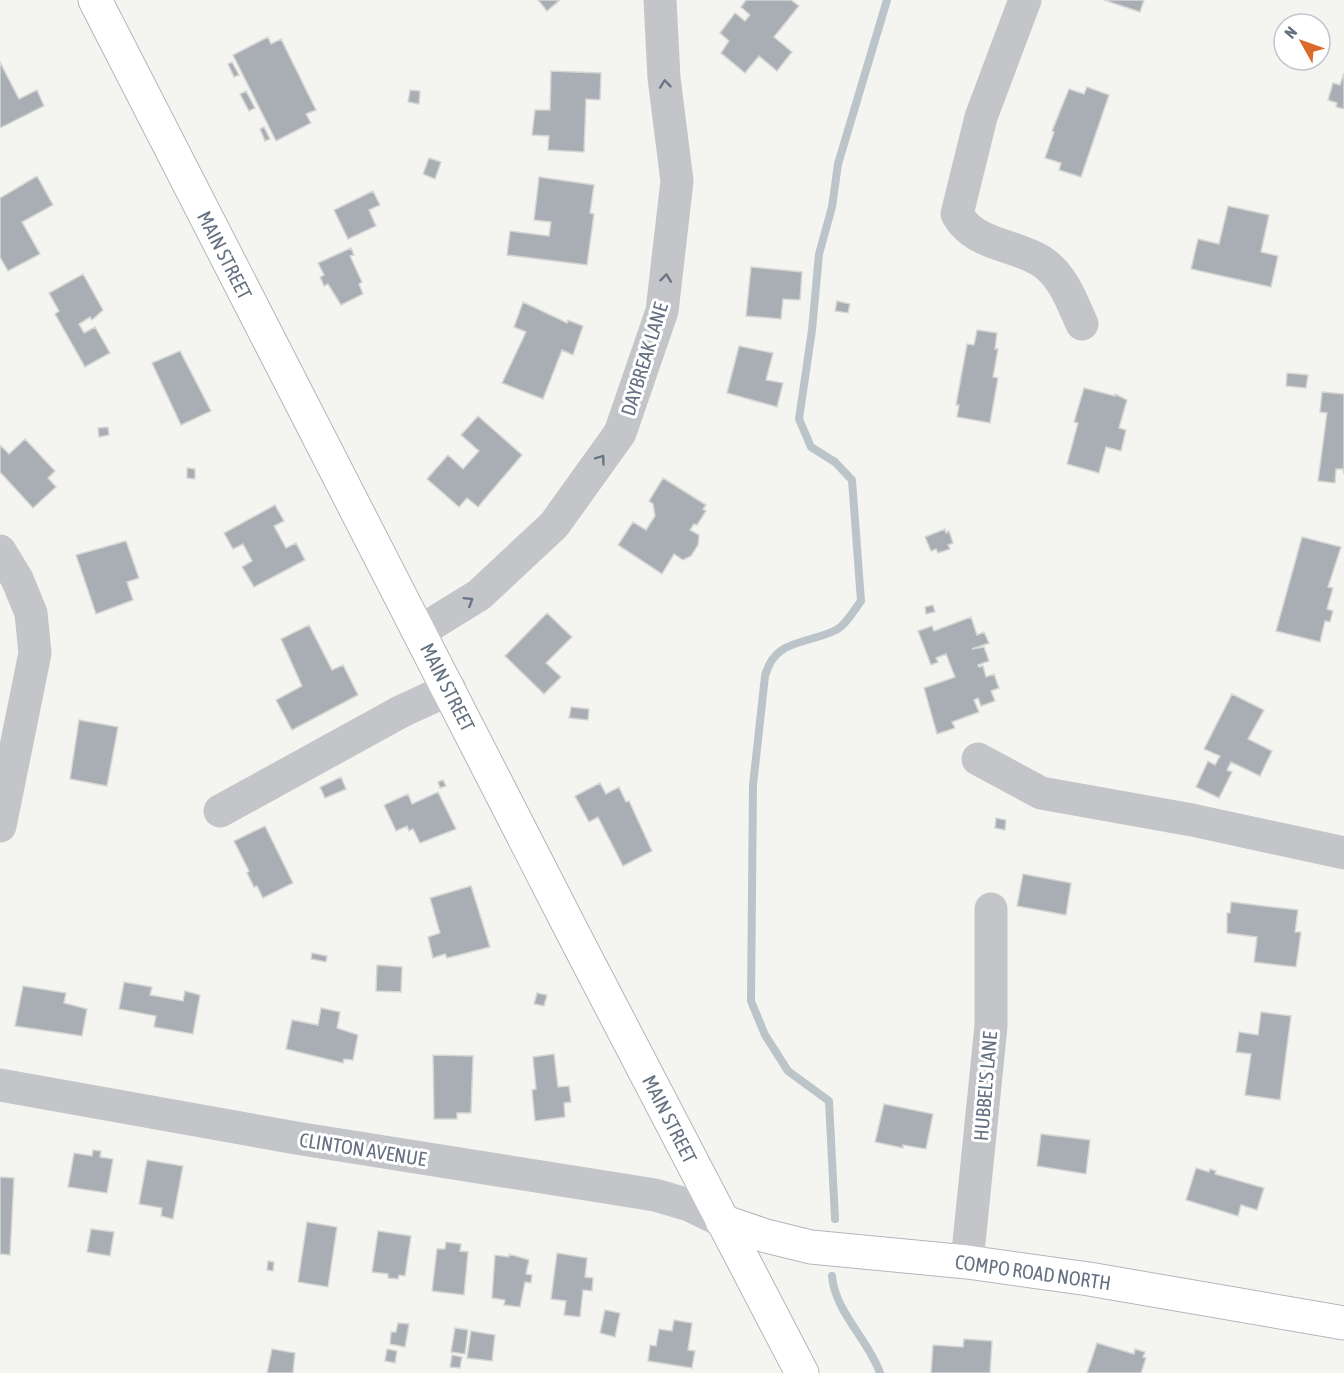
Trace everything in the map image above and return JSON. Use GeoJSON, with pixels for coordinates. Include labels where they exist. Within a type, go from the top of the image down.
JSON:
{"type":"FeatureCollection","features":[{"type":"Feature","properties":{"kind":"main road","name":"MAIN STREET"},"geometry":{"type":"LineString","coordinates":[[95,0],[802,1373]]}},
{"type":"Feature","properties":{"kind":"main road","name":"COMPO ROAD NORTH"},"geometry":{"type":"LineString","coordinates":[[723,1221],[766,1236],[811,1247],[967,1262],[1089,1279],[1344,1323]]}},
{"type":"Feature","properties":{"kind":"street","name":"DAYBREAK LANE"},"geometry":{"type":"LineString","coordinates":[[419,632],[479,594],[554,525],[620,433],[662,311],[677,181],[664,78],[660,0]]}},
{"type":"Feature","properties":{"kind":"street"},"geometry":{"type":"LineString","coordinates":[[1025,0],[981,117],[957,214],[963,225],[981,236],[1042,261],[1060,278],[1082,324]]}},
{"type":"Feature","properties":{"kind":"street"},"geometry":{"type":"LineString","coordinates":[[0,551],[17,579],[31,613],[35,653],[0,826]]}},
{"type":"Feature","properties":{"kind":"street"},"geometry":{"type":"LineString","coordinates":[[220,811],[402,711],[450,690]]}},
{"type":"Feature","properties":{"kind":"street"},"geometry":{"type":"LineString","coordinates":[[978,759],[1041,793],[1192,820],[1344,853]]}},
{"type":"Feature","properties":{"kind":"street","name":"HUBBEL'S LANE"},"geometry":{"type":"LineString","coordinates":[[967,1262],[991,1026],[991,909]]}},
{"type":"Feature","properties":{"kind":"street","name":"CLINTON AVENUE"},"geometry":{"type":"LineString","coordinates":[[0,1085],[307,1140],[655,1195],[689,1205],[723,1221]]}},
{"type":"Feature","properties":{"kind":"building"},"geometry":{"type":"Polygon","coordinates":[[[538,0],[560,0],[547,11],[538,0]]]}},
{"type":"Feature","properties":{"kind":"building"},"geometry":{"type":"Polygon","coordinates":[[[746,0],[791,0],[799,6],[774,37],[792,52],[777,71],[759,56],[745,73],[721,53],[729,41],[720,33],[735,13],[745,21],[750,15],[741,7],[746,0]]]}},
{"type":"Feature","properties":{"kind":"building"},"geometry":{"type":"Polygon","coordinates":[[[1104,0],[1144,0],[1140,12],[1104,0]]]}},
{"type":"Feature","properties":{"kind":"building"},"geometry":{"type":"Polygon","coordinates":[[[268,37],[271,44],[281,39],[316,110],[306,114],[311,123],[276,141],[233,55],[268,37]]]}},
{"type":"Feature","properties":{"kind":"building"},"geometry":{"type":"Polygon","coordinates":[[[0,62],[19,99],[37,90],[44,106],[0,128],[0,62]]]}},
{"type":"Feature","properties":{"kind":"building"},"geometry":{"type":"Polygon","coordinates":[[[232,62],[239,75],[234,77],[228,64],[232,62]]]}},
{"type":"Feature","properties":{"kind":"building"},"geometry":{"type":"Polygon","coordinates":[[[551,71],[601,73],[600,100],[586,99],[584,152],[548,150],[549,136],[532,135],[535,110],[550,110],[551,71]]]}},
{"type":"Feature","properties":{"kind":"building"},"geometry":{"type":"Polygon","coordinates":[[[1344,73],[1344,109],[1336,107],[1337,103],[1328,100],[1333,83],[1340,85],[1344,73]]]}},
{"type":"Feature","properties":{"kind":"building"},"geometry":{"type":"Polygon","coordinates":[[[1087,87],[1109,95],[1081,177],[1059,170],[1061,163],[1045,158],[1054,132],[1052,131],[1069,89],[1084,94],[1087,87]]]}},
{"type":"Feature","properties":{"kind":"building"},"geometry":{"type":"Polygon","coordinates":[[[410,90],[420,91],[419,104],[408,102],[410,90]]]}},
{"type":"Feature","properties":{"kind":"building"},"geometry":{"type":"Polygon","coordinates":[[[246,91],[255,108],[249,111],[240,94],[246,91]]]}},
{"type":"Feature","properties":{"kind":"building"},"geometry":{"type":"Polygon","coordinates":[[[264,127],[270,139],[265,141],[260,129],[264,127]]]}},
{"type":"Feature","properties":{"kind":"building"},"geometry":{"type":"Polygon","coordinates":[[[429,158],[441,162],[435,179],[423,174],[429,158]]]}},
{"type":"Feature","properties":{"kind":"building"},"geometry":{"type":"Polygon","coordinates":[[[37,176],[53,205],[22,222],[40,254],[8,271],[0,257],[0,198],[37,176]]]}},
{"type":"Feature","properties":{"kind":"building"},"geometry":{"type":"Polygon","coordinates":[[[539,177],[594,185],[590,213],[594,214],[587,265],[507,255],[510,231],[549,236],[551,222],[534,220],[539,177]]]}},
{"type":"Feature","properties":{"kind":"building"},"geometry":{"type":"Polygon","coordinates":[[[373,191],[380,205],[369,210],[376,226],[348,239],[334,210],[373,191]]]}},
{"type":"Feature","properties":{"kind":"building"},"geometry":{"type":"Polygon","coordinates":[[[1228,206],[1269,215],[1261,252],[1278,256],[1271,287],[1191,269],[1198,239],[1219,244],[1228,206]]]}},
{"type":"Feature","properties":{"kind":"building"},"geometry":{"type":"Polygon","coordinates":[[[351,248],[354,255],[350,256],[362,282],[359,284],[363,294],[341,305],[328,284],[324,286],[320,277],[324,275],[318,263],[351,248]]]}},
{"type":"Feature","properties":{"kind":"building"},"geometry":{"type":"Polygon","coordinates":[[[751,267],[802,272],[800,300],[783,299],[781,319],[746,316],[751,267]]]}},
{"type":"Feature","properties":{"kind":"building"},"geometry":{"type":"Polygon","coordinates":[[[83,274],[103,310],[92,320],[90,317],[79,324],[84,333],[95,327],[110,353],[85,367],[55,314],[59,311],[49,293],[83,274]]]}},
{"type":"Feature","properties":{"kind":"building"},"geometry":{"type":"Polygon","coordinates":[[[837,301],[850,304],[848,313],[835,311],[837,301]]]}},
{"type":"Feature","properties":{"kind":"building"},"geometry":{"type":"Polygon","coordinates":[[[523,302],[567,323],[568,320],[583,326],[573,355],[562,350],[543,399],[502,383],[526,332],[514,327],[523,302]]]}},
{"type":"Feature","properties":{"kind":"building"},"geometry":{"type":"Polygon","coordinates":[[[977,330],[997,333],[995,349],[998,349],[993,377],[998,378],[990,423],[957,417],[959,405],[956,405],[967,344],[974,345],[977,330]]]}},
{"type":"Feature","properties":{"kind":"building"},"geometry":{"type":"Polygon","coordinates":[[[739,346],[773,353],[766,380],[783,383],[777,407],[727,393],[739,346]]]}},
{"type":"Feature","properties":{"kind":"building"},"geometry":{"type":"Polygon","coordinates":[[[180,351],[211,411],[181,425],[152,363],[180,351]]]}},
{"type":"Feature","properties":{"kind":"building"},"geometry":{"type":"Polygon","coordinates":[[[1287,373],[1308,375],[1306,388],[1286,386],[1287,373]]]}},
{"type":"Feature","properties":{"kind":"building"},"geometry":{"type":"Polygon","coordinates":[[[1084,388],[1115,396],[1115,394],[1127,400],[1119,428],[1126,430],[1121,451],[1106,447],[1099,473],[1067,464],[1078,423],[1074,422],[1084,388]]]}},
{"type":"Feature","properties":{"kind":"building"},"geometry":{"type":"Polygon","coordinates":[[[1322,392],[1344,394],[1344,474],[1343,469],[1336,469],[1335,483],[1318,481],[1327,413],[1320,412],[1322,392]]]}},
{"type":"Feature","properties":{"kind":"building"},"geometry":{"type":"Polygon","coordinates":[[[478,416],[522,455],[478,507],[467,498],[459,507],[427,479],[448,455],[463,469],[479,451],[461,435],[478,416]]]}},
{"type":"Feature","properties":{"kind":"building"},"geometry":{"type":"Polygon","coordinates":[[[108,427],[109,435],[99,437],[98,428],[108,427]]]}},
{"type":"Feature","properties":{"kind":"building"},"geometry":{"type":"Polygon","coordinates":[[[25,439],[55,471],[48,478],[56,487],[33,508],[0,472],[0,445],[9,454],[25,439]]]}},
{"type":"Feature","properties":{"kind":"building"},"geometry":{"type":"Polygon","coordinates":[[[187,468],[195,469],[195,479],[187,478],[187,468]]]}},
{"type":"Feature","properties":{"kind":"building"},"geometry":{"type":"Polygon","coordinates":[[[663,478],[706,505],[703,509],[706,511],[697,525],[694,524],[690,530],[699,535],[698,545],[691,556],[683,560],[674,554],[662,574],[618,545],[633,522],[646,530],[655,516],[653,504],[649,501],[663,478]]]}},
{"type":"Feature","properties":{"kind":"building"},"geometry":{"type":"Polygon","coordinates":[[[275,505],[284,521],[274,526],[286,548],[296,543],[305,560],[254,587],[242,567],[252,561],[243,544],[233,549],[224,533],[275,505]]]}},
{"type":"Feature","properties":{"kind":"building"},"geometry":{"type":"Polygon","coordinates":[[[945,529],[946,533],[949,531],[953,543],[948,545],[950,549],[938,553],[936,549],[931,551],[925,537],[945,529]]]}},
{"type":"Feature","properties":{"kind":"building"},"geometry":{"type":"Polygon","coordinates":[[[1302,537],[1341,547],[1328,587],[1333,588],[1327,609],[1333,611],[1330,622],[1325,621],[1320,642],[1276,631],[1302,537]]]}},
{"type":"Feature","properties":{"kind":"building"},"geometry":{"type":"Polygon","coordinates":[[[126,541],[139,578],[127,582],[133,600],[96,614],[76,555],[126,541]]]}},
{"type":"Feature","properties":{"kind":"building"},"geometry":{"type":"Polygon","coordinates":[[[933,605],[935,612],[926,614],[925,607],[933,605]]]}},
{"type":"Feature","properties":{"kind":"building"},"geometry":{"type":"Polygon","coordinates":[[[547,613],[572,637],[546,663],[561,677],[544,694],[505,656],[547,613]]]}},
{"type":"Feature","properties":{"kind":"building"},"geometry":{"type":"Polygon","coordinates":[[[971,617],[977,635],[984,632],[989,643],[972,649],[984,647],[989,661],[978,665],[983,666],[986,677],[994,674],[999,688],[991,691],[995,701],[981,706],[978,698],[974,700],[979,712],[952,722],[955,728],[937,734],[924,688],[955,677],[946,654],[936,658],[938,662],[931,665],[918,631],[932,626],[934,631],[971,617]]]}},
{"type":"Feature","properties":{"kind":"building"},"geometry":{"type":"Polygon","coordinates":[[[309,625],[332,670],[343,665],[358,695],[292,730],[276,700],[302,686],[281,639],[309,625]]]}},
{"type":"Feature","properties":{"kind":"building"},"geometry":{"type":"Polygon","coordinates":[[[1232,694],[1264,710],[1248,739],[1272,751],[1260,776],[1231,762],[1227,770],[1232,772],[1219,798],[1196,787],[1208,761],[1215,765],[1220,756],[1204,749],[1232,694]]]}},
{"type":"Feature","properties":{"kind":"building"},"geometry":{"type":"Polygon","coordinates":[[[571,707],[589,709],[588,720],[569,718],[571,707]]]}},
{"type":"Feature","properties":{"kind":"building"},"geometry":{"type":"Polygon","coordinates":[[[79,720],[118,727],[107,786],[70,779],[79,720]]]}},
{"type":"Feature","properties":{"kind":"building"},"geometry":{"type":"Polygon","coordinates":[[[341,777],[346,789],[325,798],[320,787],[341,777]]]}},
{"type":"Feature","properties":{"kind":"building"},"geometry":{"type":"Polygon","coordinates":[[[443,780],[446,786],[440,788],[438,782],[443,780]]]}},
{"type":"Feature","properties":{"kind":"building"},"geometry":{"type":"Polygon","coordinates":[[[600,783],[606,794],[619,787],[626,802],[629,801],[652,851],[623,866],[598,817],[589,822],[575,796],[600,783]]]}},
{"type":"Feature","properties":{"kind":"building"},"geometry":{"type":"Polygon","coordinates":[[[438,792],[456,829],[420,843],[413,829],[409,831],[407,826],[396,831],[384,805],[408,794],[412,804],[438,792]]]}},
{"type":"Feature","properties":{"kind":"building"},"geometry":{"type":"Polygon","coordinates":[[[996,818],[1006,820],[1005,830],[995,828],[996,818]]]}},
{"type":"Feature","properties":{"kind":"building"},"geometry":{"type":"Polygon","coordinates":[[[265,826],[293,883],[263,898],[257,886],[254,887],[234,841],[265,826]]]}},
{"type":"Feature","properties":{"kind":"building"},"geometry":{"type":"Polygon","coordinates":[[[1023,874],[1071,883],[1066,915],[1017,906],[1023,874]]]}},
{"type":"Feature","properties":{"kind":"building"},"geometry":{"type":"Polygon","coordinates":[[[471,886],[490,947],[447,958],[445,954],[433,958],[428,937],[440,933],[430,898],[471,886]]]}},
{"type":"Feature","properties":{"kind":"building"},"geometry":{"type":"Polygon","coordinates":[[[1231,902],[1298,910],[1295,932],[1301,932],[1296,967],[1254,962],[1257,937],[1227,933],[1227,913],[1230,913],[1231,902]]]}},
{"type":"Feature","properties":{"kind":"building"},"geometry":{"type":"Polygon","coordinates":[[[312,953],[327,956],[326,962],[311,959],[312,953]]]}},
{"type":"Feature","properties":{"kind":"building"},"geometry":{"type":"Polygon","coordinates":[[[377,965],[402,967],[401,992],[376,991],[377,965]]]}},
{"type":"Feature","properties":{"kind":"building"},"geometry":{"type":"Polygon","coordinates":[[[124,982],[152,987],[150,995],[183,1001],[185,991],[200,995],[193,1034],[154,1027],[156,1016],[119,1009],[124,982]]]}},
{"type":"Feature","properties":{"kind":"building"},"geometry":{"type":"Polygon","coordinates":[[[23,986],[66,993],[64,1003],[87,1009],[82,1036],[15,1026],[23,986]]]}},
{"type":"Feature","properties":{"kind":"building"},"geometry":{"type":"Polygon","coordinates":[[[537,993],[547,995],[544,1006],[534,1004],[537,993]]]}},
{"type":"Feature","properties":{"kind":"building"},"geometry":{"type":"Polygon","coordinates":[[[321,1008],[340,1012],[337,1028],[358,1035],[353,1060],[344,1059],[343,1063],[286,1049],[292,1020],[318,1025],[321,1008]]]}},
{"type":"Feature","properties":{"kind":"building"},"geometry":{"type":"Polygon","coordinates":[[[1261,1012],[1291,1016],[1280,1100],[1245,1095],[1251,1054],[1236,1052],[1239,1032],[1258,1035],[1261,1012]]]}},
{"type":"Feature","properties":{"kind":"building"},"geometry":{"type":"Polygon","coordinates":[[[554,1054],[558,1087],[569,1086],[571,1102],[564,1103],[565,1117],[535,1121],[532,1090],[536,1089],[533,1057],[554,1054]]]}},
{"type":"Feature","properties":{"kind":"building"},"geometry":{"type":"Polygon","coordinates":[[[433,1055],[473,1056],[471,1113],[457,1113],[457,1119],[434,1119],[433,1055]]]}},
{"type":"Feature","properties":{"kind":"building"},"geometry":{"type":"Polygon","coordinates":[[[884,1104],[933,1114],[926,1149],[903,1145],[903,1148],[875,1142],[884,1104]]]}},
{"type":"Feature","properties":{"kind":"building"},"geometry":{"type":"Polygon","coordinates":[[[1041,1134],[1090,1140],[1086,1174],[1037,1166],[1041,1134]]]}},
{"type":"Feature","properties":{"kind":"building"},"geometry":{"type":"Polygon","coordinates":[[[93,1150],[101,1151],[100,1157],[113,1159],[107,1193],[68,1187],[74,1153],[92,1156],[93,1150]]]}},
{"type":"Feature","properties":{"kind":"building"},"geometry":{"type":"Polygon","coordinates":[[[147,1160],[183,1166],[173,1219],[161,1216],[162,1208],[139,1204],[147,1160]]]}},
{"type":"Feature","properties":{"kind":"building"},"geometry":{"type":"Polygon","coordinates":[[[1196,1168],[1209,1172],[1210,1169],[1216,1171],[1215,1174],[1264,1188],[1257,1210],[1241,1205],[1238,1216],[1186,1200],[1196,1168]]]}},
{"type":"Feature","properties":{"kind":"building"},"geometry":{"type":"Polygon","coordinates":[[[0,1177],[14,1178],[10,1255],[0,1254],[0,1177]]]}},
{"type":"Feature","properties":{"kind":"building"},"geometry":{"type":"Polygon","coordinates":[[[307,1222],[337,1227],[328,1287],[298,1282],[307,1222]]]}},
{"type":"Feature","properties":{"kind":"building"},"geometry":{"type":"Polygon","coordinates":[[[91,1229],[114,1232],[110,1256],[87,1252],[91,1229]]]}},
{"type":"Feature","properties":{"kind":"building"},"geometry":{"type":"Polygon","coordinates":[[[378,1231],[411,1236],[405,1276],[399,1275],[398,1279],[388,1278],[388,1274],[372,1272],[378,1231]]]}},
{"type":"Feature","properties":{"kind":"building"},"geometry":{"type":"Polygon","coordinates":[[[446,1242],[461,1244],[460,1251],[468,1252],[464,1295],[432,1291],[437,1249],[445,1249],[446,1242]]]}},
{"type":"Feature","properties":{"kind":"building"},"geometry":{"type":"Polygon","coordinates":[[[557,1253],[587,1258],[585,1277],[593,1278],[592,1291],[583,1290],[580,1317],[564,1315],[566,1301],[551,1299],[557,1253]]]}},
{"type":"Feature","properties":{"kind":"building"},"geometry":{"type":"Polygon","coordinates":[[[509,1254],[529,1260],[526,1274],[532,1275],[531,1283],[525,1282],[520,1307],[504,1305],[505,1300],[492,1298],[495,1255],[509,1257],[509,1254]]]}},
{"type":"Feature","properties":{"kind":"building"},"geometry":{"type":"Polygon","coordinates":[[[268,1261],[274,1262],[273,1271],[267,1270],[268,1261]]]}},
{"type":"Feature","properties":{"kind":"building"},"geometry":{"type":"Polygon","coordinates":[[[605,1310],[620,1313],[615,1337],[600,1333],[605,1310]]]}},
{"type":"Feature","properties":{"kind":"building"},"geometry":{"type":"Polygon","coordinates":[[[674,1320],[692,1323],[688,1350],[695,1351],[692,1368],[648,1361],[650,1345],[656,1346],[659,1329],[672,1331],[674,1320]]]}},
{"type":"Feature","properties":{"kind":"building"},"geometry":{"type":"Polygon","coordinates":[[[398,1323],[409,1324],[405,1347],[390,1344],[391,1332],[396,1332],[398,1323]]]}},
{"type":"Feature","properties":{"kind":"building"},"geometry":{"type":"Polygon","coordinates":[[[455,1328],[468,1330],[465,1354],[451,1352],[455,1328]]]}},
{"type":"Feature","properties":{"kind":"building"},"geometry":{"type":"Polygon","coordinates":[[[471,1331],[495,1335],[492,1361],[467,1358],[471,1331]]]}},
{"type":"Feature","properties":{"kind":"building"},"geometry":{"type":"Polygon","coordinates":[[[964,1339],[992,1341],[990,1373],[931,1373],[933,1345],[963,1347],[964,1339]]]}},
{"type":"Feature","properties":{"kind":"building"},"geometry":{"type":"Polygon","coordinates":[[[1097,1343],[1134,1354],[1135,1349],[1145,1352],[1143,1357],[1146,1358],[1141,1373],[1087,1373],[1097,1343]]]}},
{"type":"Feature","properties":{"kind":"building"},"geometry":{"type":"Polygon","coordinates":[[[272,1349],[295,1353],[293,1373],[267,1373],[272,1349]]]}},
{"type":"Feature","properties":{"kind":"building"},"geometry":{"type":"Polygon","coordinates":[[[387,1349],[397,1351],[395,1363],[385,1361],[387,1349]]]}},
{"type":"Feature","properties":{"kind":"building"},"geometry":{"type":"Polygon","coordinates":[[[452,1355],[462,1357],[460,1368],[450,1367],[452,1355]]]}},
{"type":"Feature","properties":{"kind":"waterway"},"geometry":{"type":"LineString","coordinates":[[835,1219],[829,1101],[788,1071],[765,1035],[751,1001],[753,785],[765,676],[770,664],[776,655],[793,644],[825,635],[839,628],[861,601],[852,480],[835,462],[811,447],[799,419],[812,330],[819,254],[832,207],[838,164],[887,0]]}},
{"type":"Feature","properties":{"kind":"waterway"},"geometry":{"type":"LineString","coordinates":[[832,1276],[839,1302],[880,1373]]}}]}
